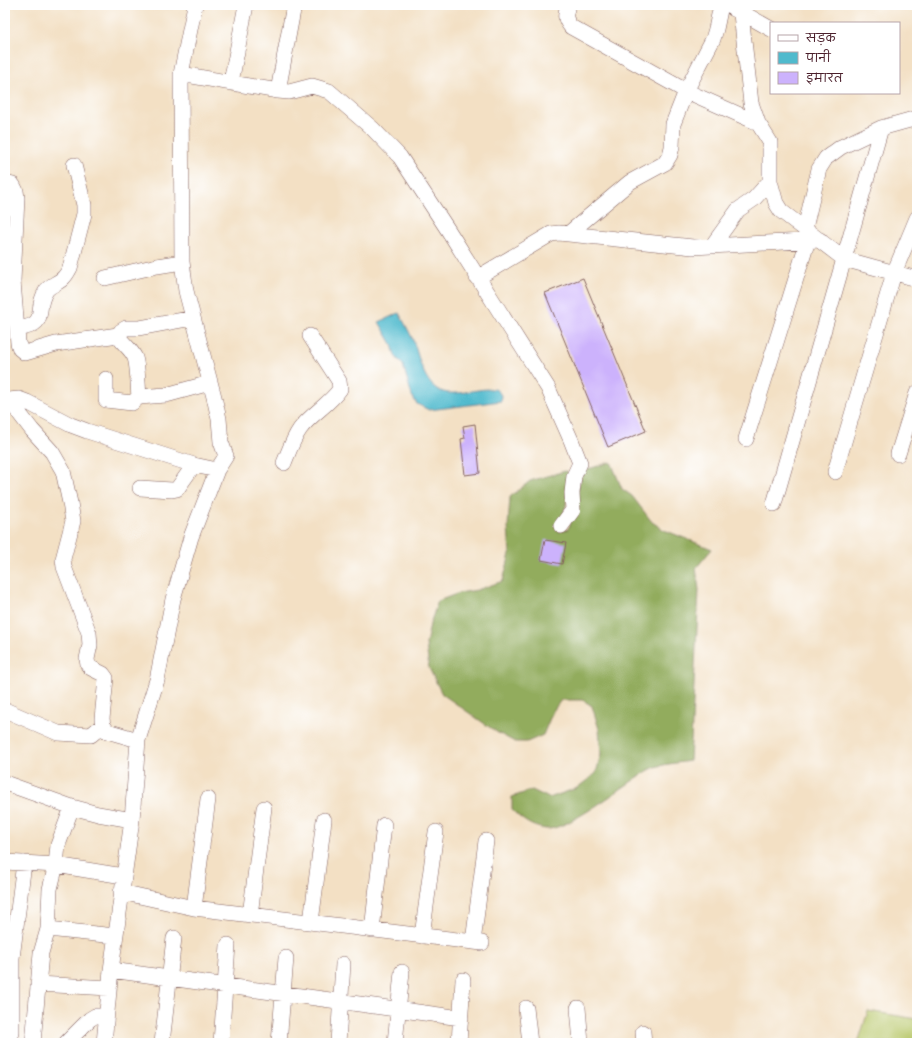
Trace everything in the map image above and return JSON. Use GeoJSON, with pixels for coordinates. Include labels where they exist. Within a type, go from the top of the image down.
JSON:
{"type":"FeatureCollection","features":[{"type":"Feature","properties":{"kind":"street"},"geometry":{"type":"LineString","coordinates":[[104,1043],[108,988],[132,820],[138,740],[157,680],[179,577],[191,537],[216,470],[226,456],[221,442],[219,419],[186,291],[182,262],[181,74],[194,5]]}},
{"type":"Feature","properties":{"kind":"street"},"geometry":{"type":"LineString","coordinates":[[231,82],[246,5]]}},
{"type":"Feature","properties":{"kind":"street"},"geometry":{"type":"LineString","coordinates":[[278,91],[294,5]]}},
{"type":"Feature","properties":{"kind":"street"},"geometry":{"type":"LineString","coordinates":[[568,5],[565,14],[566,21],[571,26],[686,91],[758,123]]}},
{"type":"Feature","properties":{"kind":"street"},"geometry":{"type":"LineString","coordinates":[[568,234],[630,182],[665,163],[670,155],[672,147],[673,124],[686,91],[713,39],[721,5],[741,9],[770,28]]}},
{"type":"Feature","properties":{"kind":"street"},"geometry":{"type":"LineString","coordinates":[[741,9],[751,103],[758,123],[770,142],[770,180],[776,202],[781,211],[811,236],[844,259],[917,279]]}},
{"type":"Feature","properties":{"kind":"street"},"geometry":{"type":"LineString","coordinates":[[181,74],[278,91],[289,92],[312,86],[329,91],[372,129],[400,157],[548,388],[571,440],[580,463],[574,476],[572,493],[573,510],[561,526]]}},
{"type":"Feature","properties":{"kind":"street"},"geometry":{"type":"LineString","coordinates":[[746,439],[811,236],[819,169],[826,158],[841,147],[881,128],[917,118]]}},
{"type":"Feature","properties":{"kind":"street"},"geometry":{"type":"LineString","coordinates":[[774,504],[881,128]]}},
{"type":"Feature","properties":{"kind":"street"},"geometry":{"type":"LineString","coordinates":[[12,320],[30,327],[36,322],[39,317],[46,290],[62,280],[70,268],[84,214],[84,205],[74,165]]}},
{"type":"Feature","properties":{"kind":"street"},"geometry":{"type":"LineString","coordinates":[[712,246],[738,210],[754,199],[770,180]]}},
{"type":"Feature","properties":{"kind":"street"},"geometry":{"type":"LineString","coordinates":[[5,183],[13,185],[17,198],[12,320],[20,349],[25,353],[56,344],[118,335],[126,328],[139,328],[193,318]]}},
{"type":"Feature","properties":{"kind":"street"},"geometry":{"type":"LineString","coordinates":[[835,472],[894,273],[917,218]]}},
{"type":"Feature","properties":{"kind":"street"},"geometry":{"type":"LineString","coordinates":[[478,278],[551,234],[568,234],[681,246],[712,246],[811,236]]}},
{"type":"Feature","properties":{"kind":"street"},"geometry":{"type":"LineString","coordinates":[[105,278],[182,262]]}},
{"type":"Feature","properties":{"kind":"street"},"geometry":{"type":"LineString","coordinates":[[118,335],[120,341],[130,349],[136,359],[139,397]]}},
{"type":"Feature","properties":{"kind":"street"},"geometry":{"type":"LineString","coordinates":[[284,462],[295,437],[301,428],[335,397],[340,389],[339,381],[310,336]]}},
{"type":"Feature","properties":{"kind":"street"},"geometry":{"type":"LineString","coordinates":[[106,379],[106,400],[132,403],[139,397],[166,395],[210,383]]}},
{"type":"Feature","properties":{"kind":"street"},"geometry":{"type":"LineString","coordinates":[[898,454],[917,393]]}},
{"type":"Feature","properties":{"kind":"street"},"geometry":{"type":"LineString","coordinates":[[138,740],[107,731],[103,725],[102,719],[106,678],[103,674],[88,665],[87,659],[90,645],[89,633],[64,567],[63,559],[73,521],[62,471],[52,452],[9,406],[19,399],[71,425],[87,431],[194,465],[216,470]]}},
{"type":"Feature","properties":{"kind":"street"},"geometry":{"type":"LineString","coordinates":[[140,488],[178,489],[194,465]]}},
{"type":"Feature","properties":{"kind":"street"},"geometry":{"type":"LineString","coordinates":[[5,710],[58,733],[91,735],[103,725]]}},
{"type":"Feature","properties":{"kind":"street"},"geometry":{"type":"LineString","coordinates":[[5,783],[72,807],[98,814],[132,820]]}},
{"type":"Feature","properties":{"kind":"street"},"geometry":{"type":"LineString","coordinates":[[194,908],[208,799]]}},
{"type":"Feature","properties":{"kind":"street"},"geometry":{"type":"LineString","coordinates":[[24,863],[12,958],[8,1033],[34,1038],[41,953],[48,929],[50,890],[56,865],[58,845],[72,807]]}},
{"type":"Feature","properties":{"kind":"street"},"geometry":{"type":"LineString","coordinates":[[250,915],[264,808]]}},
{"type":"Feature","properties":{"kind":"street"},"geometry":{"type":"LineString","coordinates":[[311,922],[324,820]]}},
{"type":"Feature","properties":{"kind":"street"},"geometry":{"type":"LineString","coordinates":[[372,930],[384,825]]}},
{"type":"Feature","properties":{"kind":"street"},"geometry":{"type":"LineString","coordinates":[[422,936],[436,832]]}},
{"type":"Feature","properties":{"kind":"street"},"geometry":{"type":"LineString","coordinates":[[121,892],[194,908],[478,943],[486,841]]}},
{"type":"Feature","properties":{"kind":"street"},"geometry":{"type":"LineString","coordinates":[[5,862],[56,865],[123,876]]}},
{"type":"Feature","properties":{"kind":"street"},"geometry":{"type":"LineString","coordinates":[[48,929],[115,936]]}},
{"type":"Feature","properties":{"kind":"street"},"geometry":{"type":"LineString","coordinates":[[162,1043],[174,938]]}},
{"type":"Feature","properties":{"kind":"street"},"geometry":{"type":"LineString","coordinates":[[221,1043],[228,946]]}},
{"type":"Feature","properties":{"kind":"street"},"geometry":{"type":"LineString","coordinates":[[279,1043],[286,958]]}},
{"type":"Feature","properties":{"kind":"street"},"geometry":{"type":"LineString","coordinates":[[338,1043],[342,964]]}},
{"type":"Feature","properties":{"kind":"street"},"geometry":{"type":"LineString","coordinates":[[111,970],[225,987],[461,1018]]}},
{"type":"Feature","properties":{"kind":"street"},"geometry":{"type":"LineString","coordinates":[[395,1043],[402,972]]}},
{"type":"Feature","properties":{"kind":"street"},"geometry":{"type":"LineString","coordinates":[[459,1043],[463,980]]}},
{"type":"Feature","properties":{"kind":"street"},"geometry":{"type":"LineString","coordinates":[[38,984],[108,988]]}},
{"type":"Feature","properties":{"kind":"street"},"geometry":{"type":"LineString","coordinates":[[526,1008],[530,1043]]}},
{"type":"Feature","properties":{"kind":"street"},"geometry":{"type":"LineString","coordinates":[[578,1008],[581,1043]]}},
{"type":"Feature","properties":{"kind":"street"},"geometry":{"type":"LineString","coordinates":[[66,1043],[90,1019],[95,1016],[106,1015]]}},
{"type":"Feature","properties":{"kind":"green space"},"geometry":{"type":"Polygon","coordinates":[[[611,462],[622,489],[632,496],[652,522],[664,530],[712,549],[696,568],[699,590],[690,761],[655,767],[569,822],[546,829],[536,827],[519,817],[512,810],[512,797],[532,790],[549,798],[577,788],[596,773],[601,754],[599,729],[592,706],[583,700],[561,700],[553,711],[543,735],[527,742],[515,742],[498,733],[442,694],[429,668],[426,644],[430,624],[438,601],[459,593],[477,590],[503,581],[510,554],[508,527],[510,497],[530,481],[565,471],[568,472],[566,505],[559,532],[568,529],[571,522],[582,471],[611,462]]]}},
{"type":"Feature","properties":{"kind":"green space"},"geometry":{"type":"Polygon","coordinates":[[[868,1011],[917,1019],[917,1043],[858,1043],[868,1011]]]}},
{"type":"Feature","properties":{"kind":"water"},"geometry":{"type":"Polygon","coordinates":[[[399,313],[413,340],[424,373],[434,387],[449,393],[495,389],[502,397],[501,401],[429,410],[417,404],[412,396],[403,365],[395,356],[392,344],[379,322],[399,313]]]}},
{"type":"Feature","properties":{"kind":"building"},"geometry":{"type":"Polygon","coordinates":[[[583,278],[646,431],[608,447],[545,293],[583,278]]]}},
{"type":"Feature","properties":{"kind":"building"},"geometry":{"type":"Polygon","coordinates":[[[475,424],[480,473],[465,475],[461,439],[465,438],[463,426],[475,424]]]}},
{"type":"Feature","properties":{"kind":"building"},"geometry":{"type":"Polygon","coordinates":[[[545,540],[566,543],[562,564],[541,560],[545,540]]]}}]}
